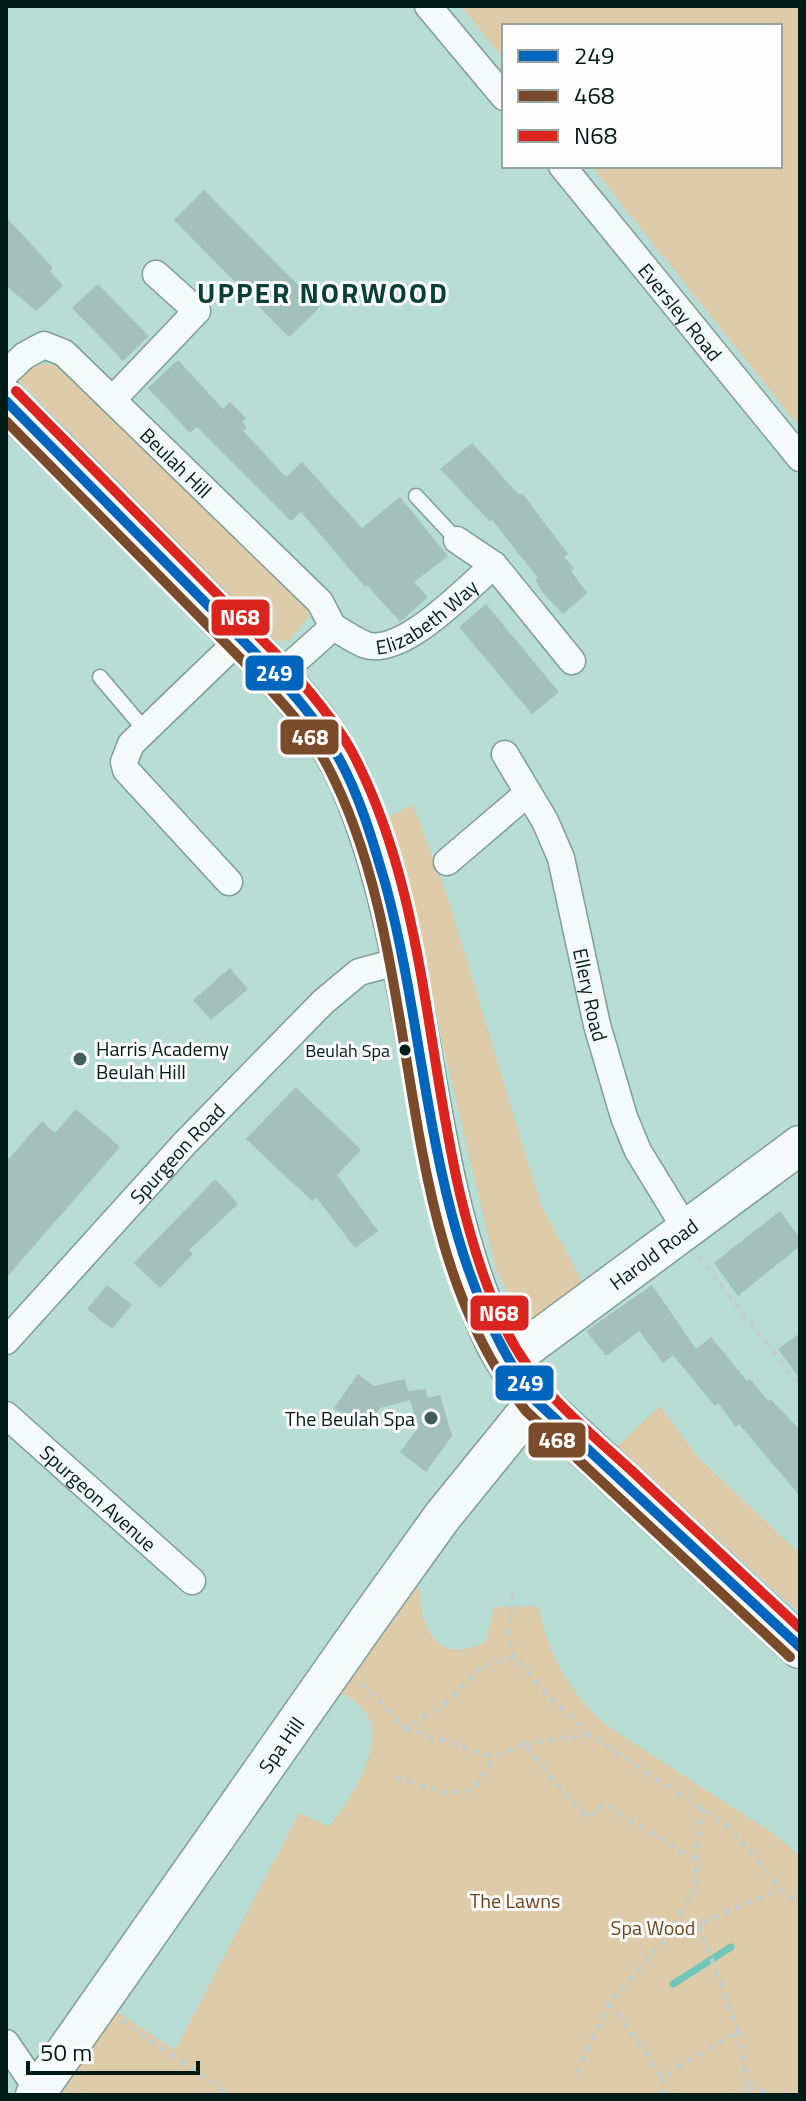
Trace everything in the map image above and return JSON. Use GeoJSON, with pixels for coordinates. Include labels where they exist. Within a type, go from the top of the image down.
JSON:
{"type":"FeatureCollection","features":[{"type":"Feature","properties":{"kind":"main road"},"geometry":{"type":"LineString","coordinates":[[6,401],[277,677],[313,719],[350,779],[379,864],[404,960],[450,1202],[476,1291],[507,1362],[536,1401],[800,1647]]}},
{"type":"Feature","properties":{"kind":"street"},"geometry":{"type":"LineString","coordinates":[[428,6],[502,95]]}},
{"type":"Feature","properties":{"kind":"street","name":"Eversley Road"},"geometry":{"type":"LineString","coordinates":[[564,168],[800,458]]}},
{"type":"Feature","properties":{"kind":"street"},"geometry":{"type":"LineString","coordinates":[[113,399],[197,311],[156,274]]}},
{"type":"Feature","properties":{"kind":"street","name":"Beulah Hill"},"geometry":{"type":"LineString","coordinates":[[6,373],[34,349],[44,345],[55,347],[113,399],[320,602],[333,627]]}},
{"type":"Feature","properties":{"kind":"street"},"geometry":{"type":"LineString","coordinates":[[457,540],[494,565],[572,661]]}},
{"type":"Feature","properties":{"kind":"street","name":"Elizabeth Way"},"geometry":{"type":"LineString","coordinates":[[333,627],[367,646],[386,646],[405,640],[494,565]]}},
{"type":"Feature","properties":{"kind":"street"},"geometry":{"type":"LineString","coordinates":[[277,677],[333,627]]}},
{"type":"Feature","properties":{"kind":"street"},"geometry":{"type":"LineString","coordinates":[[229,882],[126,770],[126,753],[145,730],[240,639]]}},
{"type":"Feature","properties":{"kind":"street","name":"Ellery Road"},"geometry":{"type":"LineString","coordinates":[[505,754],[545,821],[561,858],[597,1025],[624,1117],[638,1151],[684,1233]]}},
{"type":"Feature","properties":{"kind":"street"},"geometry":{"type":"LineString","coordinates":[[447,862],[528,793]]}},
{"type":"Feature","properties":{"kind":"street","name":"Spurgeon Road"},"geometry":{"type":"LineString","coordinates":[[6,1341],[185,1143],[323,1002],[359,972],[404,960]]}},
{"type":"Feature","properties":{"kind":"street","name":"Harold Road"},"geometry":{"type":"LineString","coordinates":[[507,1362],[800,1145]]}},
{"type":"Feature","properties":{"kind":"street","name":"Spa Hill"},"geometry":{"type":"LineString","coordinates":[[36,2092],[442,1517],[536,1401]]}},
{"type":"Feature","properties":{"kind":"street","name":"Spurgeon Avenue"},"geometry":{"type":"LineString","coordinates":[[6,1415],[192,1581]]}},
{"type":"Feature","properties":{"kind":"street"},"geometry":{"type":"LineString","coordinates":[[6,2043],[36,2092]]}},
{"type":"Feature","properties":{"kind":"lane"},"geometry":{"type":"LineString","coordinates":[[416,496],[457,540]]}},
{"type":"Feature","properties":{"kind":"lane"},"geometry":{"type":"LineString","coordinates":[[100,677],[145,730]]}},
{"type":"Feature","properties":{"kind":"path"},"geometry":{"type":"LineString","coordinates":[[684,1233],[800,1386]]}},
{"type":"Feature","properties":{"kind":"path"},"geometry":{"type":"LineString","coordinates":[[513,1593],[508,1638],[515,1657],[547,1695],[590,1735],[728,1826],[781,1889],[800,1904]]}},
{"type":"Feature","properties":{"kind":"path"},"geometry":{"type":"LineString","coordinates":[[404,1728],[442,1707],[482,1666],[515,1657]]}},
{"type":"Feature","properties":{"kind":"path"},"geometry":{"type":"LineString","coordinates":[[336,1666],[380,1700],[404,1728],[494,1757]]}},
{"type":"Feature","properties":{"kind":"path"},"geometry":{"type":"LineString","coordinates":[[396,1778],[448,1793],[474,1790],[494,1757],[523,1744],[590,1735]]}},
{"type":"Feature","properties":{"kind":"path"},"geometry":{"type":"LineString","coordinates":[[523,1744],[587,1818],[604,1804],[696,1861]]}},
{"type":"Feature","properties":{"kind":"path"},"geometry":{"type":"LineString","coordinates":[[577,2073],[609,2002],[666,1938],[697,1887],[696,1861],[702,1806]]}},
{"type":"Feature","properties":{"kind":"path"},"geometry":{"type":"LineString","coordinates":[[666,1938],[781,1889]]}},
{"type":"Feature","properties":{"kind":"path"},"geometry":{"type":"LineString","coordinates":[[699,1925],[738,2031],[748,2087],[743,2095]]}},
{"type":"Feature","properties":{"kind":"path"},"geometry":{"type":"LineString","coordinates":[[609,2002],[662,2077],[662,2095]]}},
{"type":"Feature","properties":{"kind":"path"},"geometry":{"type":"LineString","coordinates":[[99,2006],[231,2095]]}},
{"type":"Feature","properties":{"kind":"path"},"geometry":{"type":"LineString","coordinates":[[662,2077],[738,2031]]}},
{"type":"Feature","properties":{"kind":"path"},"geometry":{"type":"LineString","coordinates":[[748,2087],[777,2095]]}},
{"type":"Feature","properties":{"kind":"green space"},"geometry":{"type":"Polygon","coordinates":[[[461,6],[800,6],[800,428],[593,168],[782,168],[782,24],[502,24],[502,57],[461,6]]]}},
{"type":"Feature","properties":{"kind":"green space"},"geometry":{"type":"Polygon","coordinates":[[[34,363],[62,366],[304,602],[309,615],[289,641],[271,640],[18,379],[34,363]]]}},
{"type":"Feature","properties":{"kind":"green space"},"geometry":{"type":"Polygon","coordinates":[[[413,805],[446,892],[541,1205],[583,1283],[524,1328],[496,1269],[389,816],[413,805]]]}},
{"type":"Feature","properties":{"kind":"green space"},"geometry":{"type":"Polygon","coordinates":[[[660,1406],[697,1456],[800,1554],[800,1613],[616,1448],[660,1406]]]}},
{"type":"Feature","properties":{"kind":"green space","name":"The Lawns"},"geometry":{"type":"Polygon","coordinates":[[[419,1587],[428,1630],[444,1647],[456,1650],[486,1641],[494,1607],[538,1606],[548,1641],[562,1672],[581,1699],[606,1725],[777,1836],[800,1857],[800,2095],[61,2095],[117,2012],[175,2050],[299,1813],[329,1826],[359,1780],[370,1753],[371,1722],[355,1702],[340,1692],[403,1602],[419,1587]]]}},
{"type":"Feature","properties":{"kind":"building"},"geometry":{"type":"Polygon","coordinates":[[[204,190],[320,307],[289,337],[174,220],[204,190]]]}},
{"type":"Feature","properties":{"kind":"building"},"geometry":{"type":"Polygon","coordinates":[[[6,217],[53,268],[50,271],[63,286],[36,311],[6,286],[6,217]]]}},
{"type":"Feature","properties":{"kind":"building"},"geometry":{"type":"Polygon","coordinates":[[[98,284],[149,336],[123,361],[72,308],[98,284]]]}},
{"type":"Feature","properties":{"kind":"building"},"geometry":{"type":"Polygon","coordinates":[[[178,360],[223,409],[230,402],[246,418],[242,422],[247,428],[243,431],[286,477],[302,462],[362,528],[400,497],[448,556],[414,582],[428,597],[400,622],[367,585],[365,587],[301,512],[291,521],[197,427],[190,433],[148,388],[178,360]]]}},
{"type":"Feature","properties":{"kind":"building"},"geometry":{"type":"Polygon","coordinates":[[[472,443],[519,495],[522,493],[568,554],[564,557],[574,568],[571,571],[587,593],[563,614],[543,593],[535,580],[538,578],[492,520],[490,522],[440,469],[472,443]]]}},
{"type":"Feature","properties":{"kind":"building"},"geometry":{"type":"Polygon","coordinates":[[[486,604],[559,692],[532,714],[459,627],[486,604]]]}},
{"type":"Feature","properties":{"kind":"building"},"geometry":{"type":"Polygon","coordinates":[[[230,968],[248,989],[211,1020],[193,1000],[230,968]]]}},
{"type":"Feature","properties":{"kind":"building"},"geometry":{"type":"Polygon","coordinates":[[[296,1087],[361,1150],[337,1175],[378,1231],[355,1248],[316,1197],[312,1201],[246,1139],[296,1087]]]}},
{"type":"Feature","properties":{"kind":"building"},"geometry":{"type":"Polygon","coordinates":[[[76,1109],[120,1147],[6,1278],[6,1162],[42,1121],[55,1133],[76,1109]]]}},
{"type":"Feature","properties":{"kind":"building"},"geometry":{"type":"Polygon","coordinates":[[[215,1179],[238,1204],[189,1250],[193,1254],[160,1288],[134,1263],[215,1179]]]}},
{"type":"Feature","properties":{"kind":"building"},"geometry":{"type":"Polygon","coordinates":[[[780,1211],[800,1238],[800,1246],[738,1296],[714,1263],[780,1211]]]}},
{"type":"Feature","properties":{"kind":"building"},"geometry":{"type":"Polygon","coordinates":[[[107,1285],[132,1305],[112,1329],[87,1309],[107,1285]]]}},
{"type":"Feature","properties":{"kind":"building"},"geometry":{"type":"Polygon","coordinates":[[[652,1285],[696,1349],[711,1337],[747,1381],[750,1379],[768,1401],[770,1399],[800,1430],[800,1496],[739,1424],[736,1427],[718,1403],[715,1406],[673,1355],[663,1363],[639,1331],[606,1356],[586,1331],[652,1285]]]}},
{"type":"Feature","properties":{"kind":"building"},"geometry":{"type":"Polygon","coordinates":[[[800,1333],[800,1379],[778,1349],[800,1333]]]}},
{"type":"Feature","properties":{"kind":"building","name":"The Beulah Spa"},"geometry":{"type":"Polygon","coordinates":[[[358,1374],[373,1386],[405,1379],[408,1391],[425,1389],[428,1398],[440,1395],[452,1436],[426,1472],[400,1452],[418,1428],[410,1400],[380,1408],[364,1431],[334,1408],[358,1374]]]}},
{"type":"Feature","properties":{"kind":"waterway"},"geometry":{"type":"LineString","coordinates":[[673,1984],[731,1947]]}},
{"type":"Feature","properties":{"kind":"transit line","name":"N68"},"geometry":{"type":"LineString","coordinates":[[16,391],[277,655],[317,700],[343,737],[382,819],[404,891],[459,1190],[479,1262],[507,1332],[532,1372],[563,1407],[800,1628]]}},
{"type":"Feature","properties":{"kind":"transit line","name":"249"},"geometry":{"type":"LineString","coordinates":[[6,401],[276,675],[322,730],[345,770],[365,819],[386,886],[401,951],[437,1152],[453,1219],[473,1283],[500,1344],[536,1401],[800,1647]]}},
{"type":"Feature","properties":{"kind":"transit line","name":"468"},"geometry":{"type":"LineString","coordinates":[[6,421],[256,674],[303,729],[327,765],[360,842],[382,924],[428,1181],[450,1263],[481,1341],[526,1411],[790,1657]]}},
{"type":"Feature","properties":{"kind":"place","name":"Beulah Spa"},"geometry":{"type":"Point","coordinates":[405,1050]}},
{"type":"Feature","properties":{"kind":"place","name":"Harris Academy Beulah Hill"},"geometry":{"type":"Point","coordinates":[80,1059]}},
{"type":"Feature","properties":{"kind":"place","name":"The Beulah Spa"},"geometry":{"type":"Point","coordinates":[431,1418]}},
{"type":"Feature","properties":{"kind":"district","name":"UPPER NORWOOD"},"geometry":{"type":"Point","coordinates":[323,292]}},
{"type":"Feature","properties":{"kind":"park label","name":"Spa Wood"},"geometry":{"type":"Point","coordinates":[653,1927]}}]}
